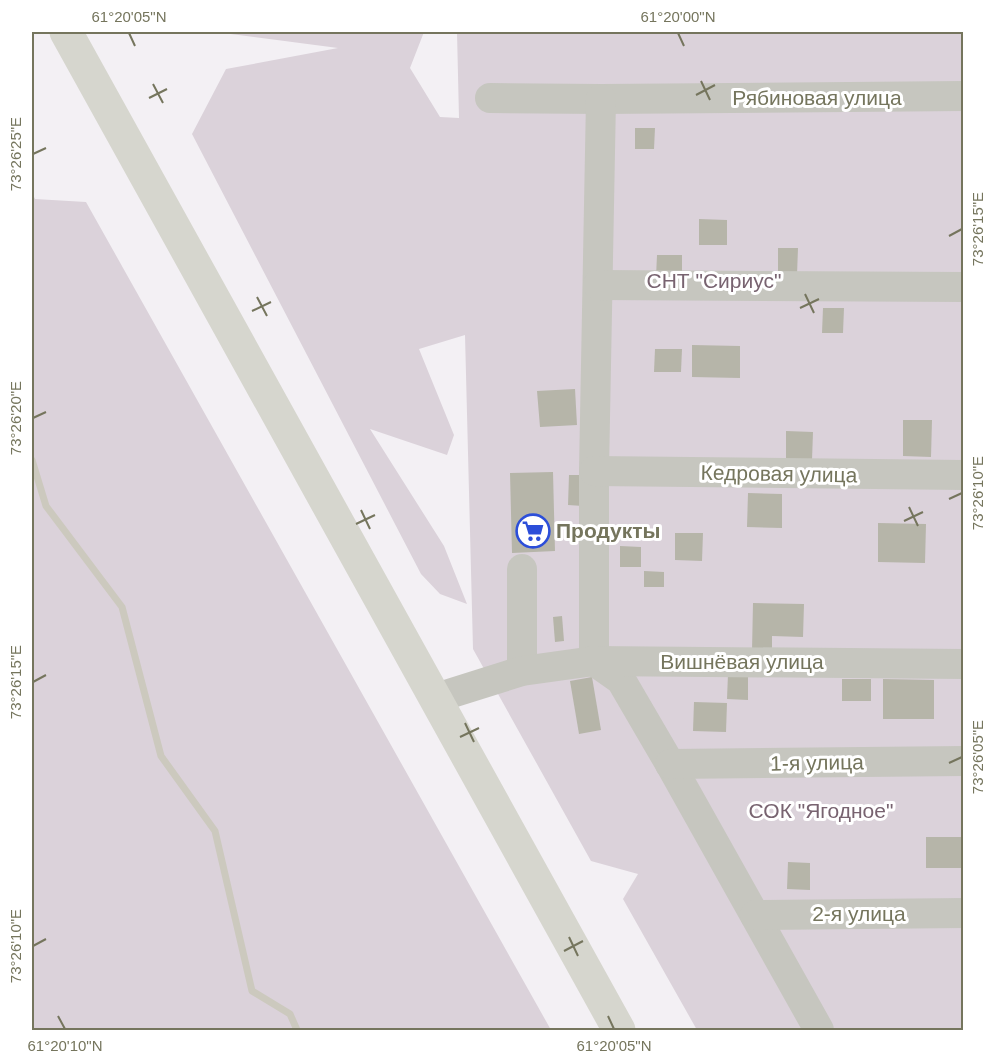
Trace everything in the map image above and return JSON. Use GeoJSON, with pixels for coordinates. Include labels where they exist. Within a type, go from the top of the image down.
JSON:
{"type":"FeatureCollection","features":[{"type":"Feature","properties":{"kind":"main road"},"geometry":{"type":"LineString","coordinates":[[66,32],[619,1030]]}},
{"type":"Feature","properties":{"kind":"street","name":"Рябиновая улица"},"geometry":{"type":"LineString","coordinates":[[490,98],[963,96]]}},
{"type":"Feature","properties":{"kind":"street"},"geometry":{"type":"LineString","coordinates":[[602,99],[594,471],[594,661],[621,680],[819,1030]]}},
{"type":"Feature","properties":{"kind":"street"},"geometry":{"type":"LineString","coordinates":[[598,285],[963,287]]}},
{"type":"Feature","properties":{"kind":"street","name":"Кедровая улица"},"geometry":{"type":"LineString","coordinates":[[594,471],[963,475]]}},
{"type":"Feature","properties":{"kind":"street"},"geometry":{"type":"LineString","coordinates":[[522,569],[522,670]]}},
{"type":"Feature","properties":{"kind":"street","name":"Вишнёвая улица"},"geometry":{"type":"LineString","coordinates":[[436,698],[522,670],[594,661],[963,664]]}},
{"type":"Feature","properties":{"kind":"street","name":"1-я улица"},"geometry":{"type":"LineString","coordinates":[[670,765],[963,761]]}},
{"type":"Feature","properties":{"kind":"street","name":"2-я улица"},"geometry":{"type":"LineString","coordinates":[[755,915],[963,913]]}},
{"type":"Feature","properties":{"kind":"green space"},"geometry":{"type":"Polygon","coordinates":[[[215,32],[424,32],[410,68],[440,117],[459,118],[457,32],[963,32],[963,1030],[697,1030],[623,899],[638,874],[591,861],[473,649],[465,335],[419,349],[454,435],[447,455],[370,429],[444,546],[467,604],[440,594],[421,574],[192,134],[226,69],[338,48],[215,32]]]}},
{"type":"Feature","properties":{"kind":"green space"},"geometry":{"type":"Polygon","coordinates":[[[32,193],[35,199],[86,202],[551,1030],[32,1030],[32,193]]]}},
{"type":"Feature","properties":{"kind":"building"},"geometry":{"type":"Polygon","coordinates":[[[635,128],[655,128],[654,149],[635,149],[635,128]]]}},
{"type":"Feature","properties":{"kind":"building"},"geometry":{"type":"Polygon","coordinates":[[[699,219],[727,220],[727,245],[699,245],[699,219]]]}},
{"type":"Feature","properties":{"kind":"building"},"geometry":{"type":"Polygon","coordinates":[[[778,248],[798,248],[797,275],[778,275],[778,248]]]}},
{"type":"Feature","properties":{"kind":"building"},"geometry":{"type":"Polygon","coordinates":[[[657,255],[682,255],[682,278],[656,277],[657,255]]]}},
{"type":"Feature","properties":{"kind":"building"},"geometry":{"type":"Polygon","coordinates":[[[823,308],[844,308],[843,333],[822,333],[823,308]]]}},
{"type":"Feature","properties":{"kind":"building"},"geometry":{"type":"Polygon","coordinates":[[[692,345],[740,346],[740,378],[692,377],[692,345]]]}},
{"type":"Feature","properties":{"kind":"building"},"geometry":{"type":"Polygon","coordinates":[[[655,349],[682,349],[681,372],[654,372],[655,349]]]}},
{"type":"Feature","properties":{"kind":"building"},"geometry":{"type":"Polygon","coordinates":[[[575,389],[577,425],[540,427],[537,391],[575,389]]]}},
{"type":"Feature","properties":{"kind":"building"},"geometry":{"type":"Polygon","coordinates":[[[903,420],[932,420],[931,457],[903,456],[903,420]]]}},
{"type":"Feature","properties":{"kind":"building"},"geometry":{"type":"Polygon","coordinates":[[[786,431],[813,432],[812,460],[786,460],[786,431]]]}},
{"type":"Feature","properties":{"kind":"building"},"geometry":{"type":"Polygon","coordinates":[[[553,472],[555,551],[512,553],[510,473],[553,472]]]}},
{"type":"Feature","properties":{"kind":"building"},"geometry":{"type":"Polygon","coordinates":[[[569,475],[584,475],[583,506],[568,505],[569,475]]]}},
{"type":"Feature","properties":{"kind":"building"},"geometry":{"type":"Polygon","coordinates":[[[748,493],[782,494],[782,528],[747,527],[748,493]]]}},
{"type":"Feature","properties":{"kind":"building"},"geometry":{"type":"Polygon","coordinates":[[[878,523],[926,524],[925,563],[878,562],[878,523]]]}},
{"type":"Feature","properties":{"kind":"building"},"geometry":{"type":"Polygon","coordinates":[[[675,533],[703,533],[702,561],[675,560],[675,533]]]}},
{"type":"Feature","properties":{"kind":"building"},"geometry":{"type":"Polygon","coordinates":[[[620,546],[641,547],[641,567],[620,567],[620,546]]]}},
{"type":"Feature","properties":{"kind":"building"},"geometry":{"type":"Polygon","coordinates":[[[644,571],[664,572],[664,587],[644,587],[644,571]]]}},
{"type":"Feature","properties":{"kind":"building"},"geometry":{"type":"Polygon","coordinates":[[[753,603],[804,604],[803,637],[772,636],[772,651],[752,651],[753,603]]]}},
{"type":"Feature","properties":{"kind":"building"},"geometry":{"type":"Polygon","coordinates":[[[562,616],[564,641],[555,642],[553,617],[562,616]]]}},
{"type":"Feature","properties":{"kind":"building"},"geometry":{"type":"Polygon","coordinates":[[[728,674],[748,674],[748,700],[727,699],[728,674]]]}},
{"type":"Feature","properties":{"kind":"building"},"geometry":{"type":"Polygon","coordinates":[[[592,677],[601,730],[579,734],[570,681],[592,677]]]}},
{"type":"Feature","properties":{"kind":"building"},"geometry":{"type":"Polygon","coordinates":[[[842,679],[871,679],[871,701],[842,701],[842,679]]]}},
{"type":"Feature","properties":{"kind":"building"},"geometry":{"type":"Polygon","coordinates":[[[883,679],[934,680],[934,719],[883,719],[883,679]]]}},
{"type":"Feature","properties":{"kind":"building"},"geometry":{"type":"Polygon","coordinates":[[[694,702],[727,703],[726,732],[693,731],[694,702]]]}},
{"type":"Feature","properties":{"kind":"building"},"geometry":{"type":"Polygon","coordinates":[[[926,837],[964,837],[964,868],[926,868],[926,837]]]}},
{"type":"Feature","properties":{"kind":"building"},"geometry":{"type":"Polygon","coordinates":[[[788,862],[810,863],[810,890],[787,889],[788,862]]]}},
{"type":"Feature","properties":{"kind":"waterway"},"geometry":{"type":"LineString","coordinates":[[32,460],[46,506],[122,607],[161,756],[215,831],[252,991],[290,1014],[297,1030]]}},
{"type":"Feature","properties":{"kind":"place","name":"Продукты"},"geometry":{"type":"Point","coordinates":[533,531]}},
{"type":"Feature","properties":{"kind":"park label","name":"СНТ \"Сириус\""},"geometry":{"type":"Point","coordinates":[714,281]}},
{"type":"Feature","properties":{"kind":"park label","name":"СОК \"Ягодное\""},"geometry":{"type":"Point","coordinates":[821,811]}}]}
